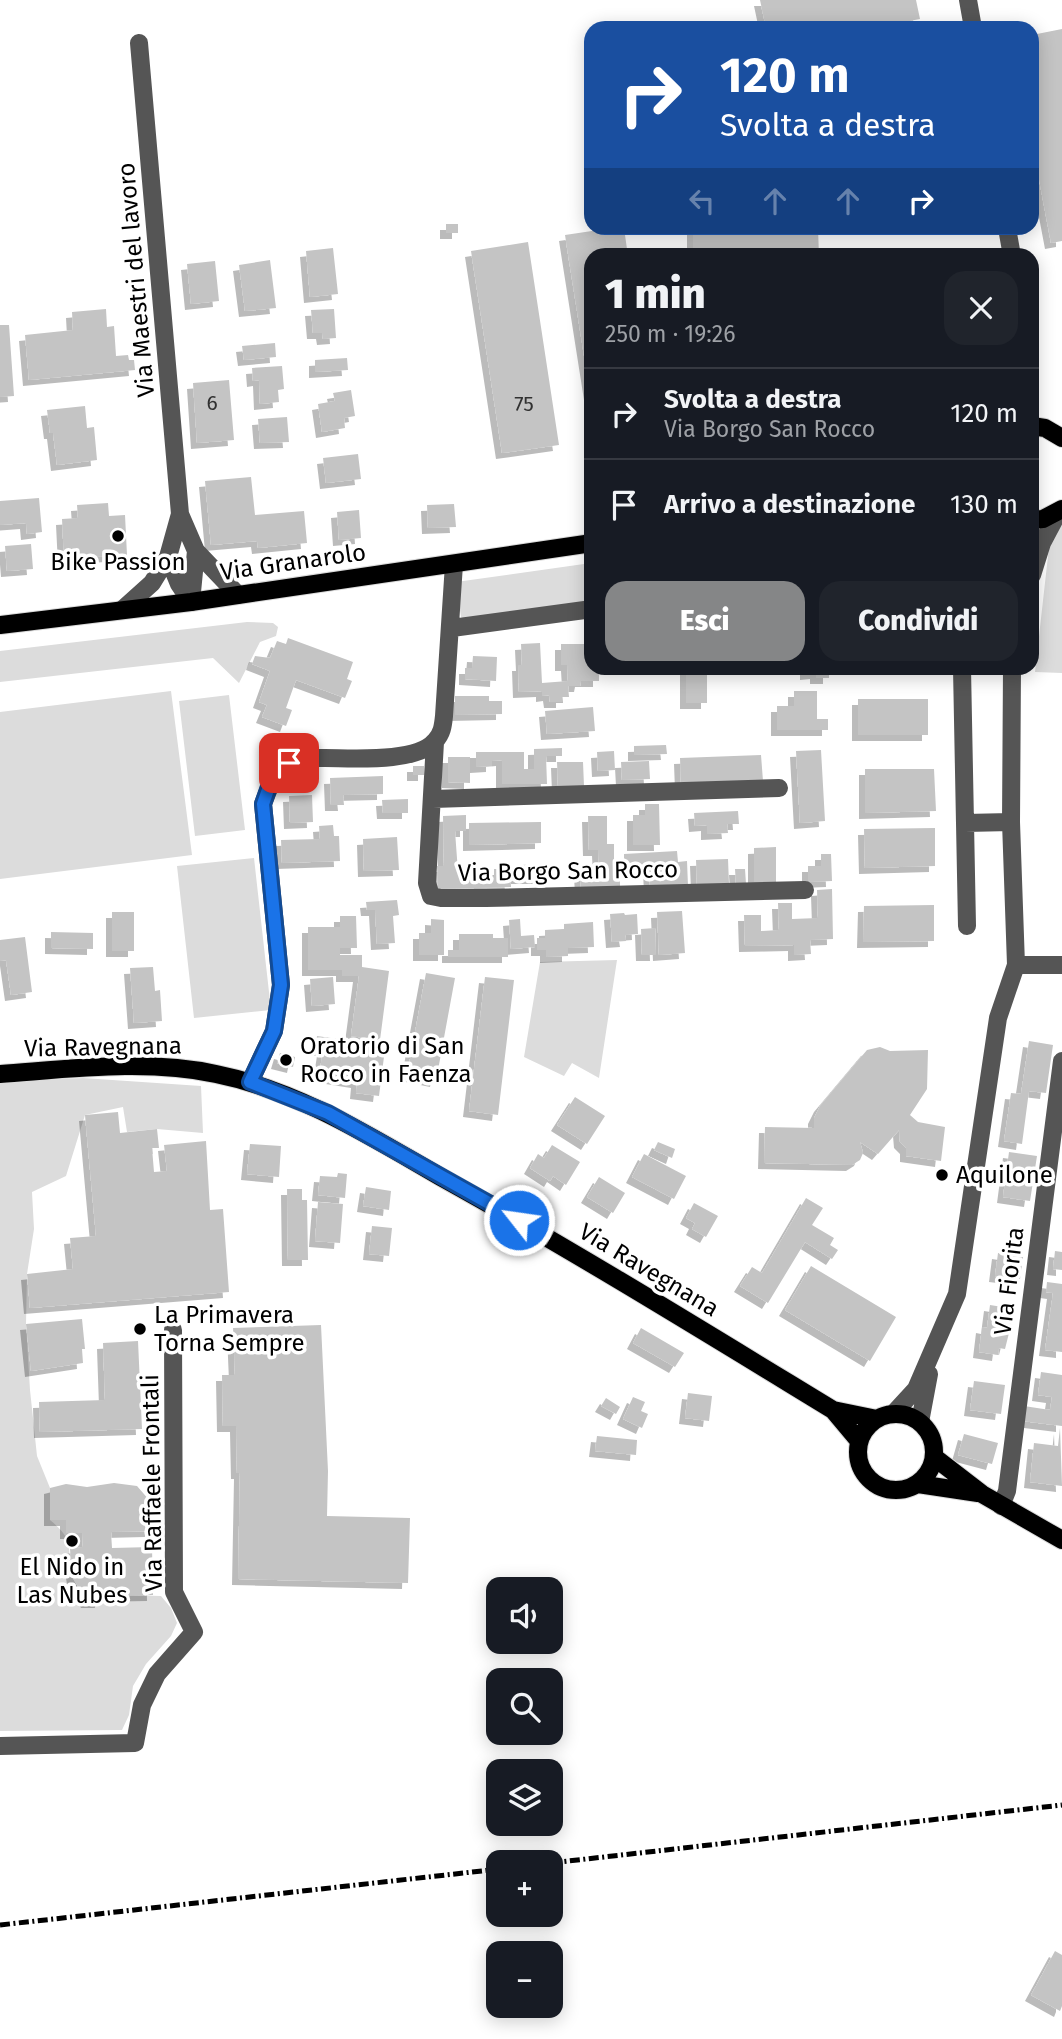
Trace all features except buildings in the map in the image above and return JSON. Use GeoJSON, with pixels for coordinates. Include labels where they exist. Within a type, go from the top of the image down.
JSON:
{"type":"FeatureCollection","features":[{"type":"Feature","properties":{"kind":"main road"},"geometry":{"type":"LineString","coordinates":[[1039,427],[1062,438]]}},
{"type":"Feature","properties":{"kind":"main road"},"geometry":{"type":"LineString","coordinates":[[1039,519],[1060,511]]}},
{"type":"Feature","properties":{"kind":"main road","name":"Via Granarolo"},"geometry":{"type":"LineString","coordinates":[[0,625],[238,595],[584,544]]}},
{"type":"Feature","properties":{"kind":"main road","name":"Via Ravegnana"},"geometry":{"type":"LineString","coordinates":[[0,1074],[121,1067],[171,1068],[216,1073],[250,1082],[328,1113],[496,1207],[833,1409],[859,1441],[859,1462],[870,1480],[878,1487],[899,1491],[918,1484],[982,1494]]}},
{"type":"Feature","properties":{"kind":"main road","name":"Via Ravegnana"},"geometry":{"type":"LineString","coordinates":[[833,1409],[885,1416],[902,1415],[920,1423]]}},
{"type":"Feature","properties":{"kind":"main road"},"geometry":{"type":"LineString","coordinates":[[859,1441],[866,1428],[885,1416]]}},
{"type":"Feature","properties":{"kind":"main road"},"geometry":{"type":"LineString","coordinates":[[918,1484],[926,1476],[934,1457],[931,1438],[920,1423]]}},
{"type":"Feature","properties":{"kind":"main road","name":"Via Ravegnana"},"geometry":{"type":"LineString","coordinates":[[934,1457],[982,1494],[1062,1540]]}},
{"type":"Feature","properties":{"kind":"street"},"geometry":{"type":"LineString","coordinates":[[968,0],[972,21]]}},
{"type":"Feature","properties":{"kind":"street","name":"Via Maestri del lavoro"},"geometry":{"type":"LineString","coordinates":[[139,43],[180,514],[196,551],[238,595]]}},
{"type":"Feature","properties":{"kind":"street"},"geometry":{"type":"LineString","coordinates":[[1039,553],[1060,511]]}},
{"type":"Feature","properties":{"kind":"street","name":"Via Maestri del lavoro"},"geometry":{"type":"LineString","coordinates":[[122,610],[152,583],[168,557],[180,514]]}},
{"type":"Feature","properties":{"kind":"street","name":"Via Maestri del lavoro"},"geometry":{"type":"LineString","coordinates":[[191,601],[196,551]]}},
{"type":"Feature","properties":{"kind":"street"},"geometry":{"type":"LineString","coordinates":[[168,557],[179,584],[191,601]]}},
{"type":"Feature","properties":{"kind":"street","name":"Via Borgo San Rocco"},"geometry":{"type":"LineString","coordinates":[[454,564],[452,628],[444,716],[441,733],[435,742],[427,883],[431,896],[464,898],[804,890]]}},
{"type":"Feature","properties":{"kind":"street"},"geometry":{"type":"LineString","coordinates":[[452,628],[584,611]]}},
{"type":"Feature","properties":{"kind":"street"},"geometry":{"type":"LineString","coordinates":[[962,675],[967,926]]}},
{"type":"Feature","properties":{"kind":"street"},"geometry":{"type":"LineString","coordinates":[[885,1416],[916,1389],[957,1294],[998,1018],[1016,965],[1012,675]]}},
{"type":"Feature","properties":{"kind":"street"},"geometry":{"type":"LineString","coordinates":[[250,1082],[274,1031],[281,985],[263,804],[271,781],[289,763],[306,758],[379,758],[416,752],[435,742]]}},
{"type":"Feature","properties":{"kind":"street"},"geometry":{"type":"LineString","coordinates":[[433,799],[779,788]]}},
{"type":"Feature","properties":{"kind":"street"},"geometry":{"type":"LineString","coordinates":[[965,823],[1012,822]]}},
{"type":"Feature","properties":{"kind":"street"},"geometry":{"type":"LineString","coordinates":[[1016,965],[1062,965]]}},
{"type":"Feature","properties":{"kind":"street","name":"Via Fiorita"},"geometry":{"type":"LineString","coordinates":[[1001,1506],[1007,1491],[1062,1061]]}},
{"type":"Feature","properties":{"kind":"street","name":"Via Raffaele Frontali"},"geometry":{"type":"LineString","coordinates":[[0,1746],[135,1743],[142,1705],[157,1674],[194,1632],[174,1592],[173,1329]]}},
{"type":"Feature","properties":{"kind":"street"},"geometry":{"type":"LineString","coordinates":[[920,1423],[933,1354]]}},
{"type":"Feature","properties":{"kind":"shaded area"},"geometry":{"type":"Polygon","coordinates":[[[1062,522],[1062,673],[1039,672],[1039,636],[1049,547],[1062,522]]]}},
{"type":"Feature","properties":{"kind":"shaded area"},"geometry":{"type":"Polygon","coordinates":[[[584,564],[584,605],[465,621],[461,617],[456,582],[584,564]]]}},
{"type":"Feature","properties":{"kind":"shaded area"},"geometry":{"type":"Polygon","coordinates":[[[247,622],[273,623],[278,627],[276,636],[260,642],[239,683],[213,658],[0,682],[0,651],[247,622]]]}},
{"type":"Feature","properties":{"kind":"shaded area"},"geometry":{"type":"Polygon","coordinates":[[[171,691],[192,855],[0,879],[0,712],[171,691]]]}},
{"type":"Feature","properties":{"kind":"shaded area"},"geometry":{"type":"Polygon","coordinates":[[[229,695],[245,830],[195,836],[179,701],[229,695]]]}},
{"type":"Feature","properties":{"kind":"shaded area"},"geometry":{"type":"Polygon","coordinates":[[[254,858],[271,1010],[194,1018],[177,866],[254,858]]]}},
{"type":"Feature","properties":{"kind":"shaded area"},"geometry":{"type":"Polygon","coordinates":[[[617,960],[599,1078],[572,1063],[564,1076],[524,1057],[540,962],[617,960]]]}},
{"type":"Feature","properties":{"kind":"shaded area"},"geometry":{"type":"Polygon","coordinates":[[[83,1078],[201,1086],[203,1133],[157,1129],[127,1132],[123,1107],[85,1115],[66,1176],[32,1192],[34,1229],[27,1274],[26,1324],[37,1456],[50,1488],[50,1520],[68,1541],[74,1579],[87,1602],[101,1602],[126,1595],[161,1596],[171,1608],[177,1623],[171,1636],[146,1664],[133,1686],[129,1715],[122,1730],[0,1731],[0,1082],[83,1078]]]}},
{"type":"Feature","properties":{"kind":"railway"},"geometry":{"type":"LineString","coordinates":[[563,1862],[1062,1805]]}},
{"type":"Feature","properties":{"kind":"railway"},"geometry":{"type":"LineString","coordinates":[[0,1925],[486,1870]]}},
{"type":"Feature","properties":{"kind":"place","name":"Bike Passion"},"geometry":{"type":"Point","coordinates":[118,536]}},
{"type":"Feature","properties":{"kind":"place","name":"Oratorio di San Rocco in Faenza"},"geometry":{"type":"Point","coordinates":[286,1060]}},
{"type":"Feature","properties":{"kind":"place","name":"Aquilone"},"geometry":{"type":"Point","coordinates":[942,1175]}},
{"type":"Feature","properties":{"kind":"place","name":"La Primavera Torna Sempre"},"geometry":{"type":"Point","coordinates":[140,1329]}},
{"type":"Feature","properties":{"kind":"place","name":"El Nido in Las Nubes"},"geometry":{"type":"Point","coordinates":[72,1541]}},
{"type":"Feature","properties":{"kind":"route"},"geometry":{"type":"LineString","coordinates":[[289,763],[271,781],[263,804],[281,985],[274,1031],[250,1082],[328,1113],[519,1220]]}}]}
